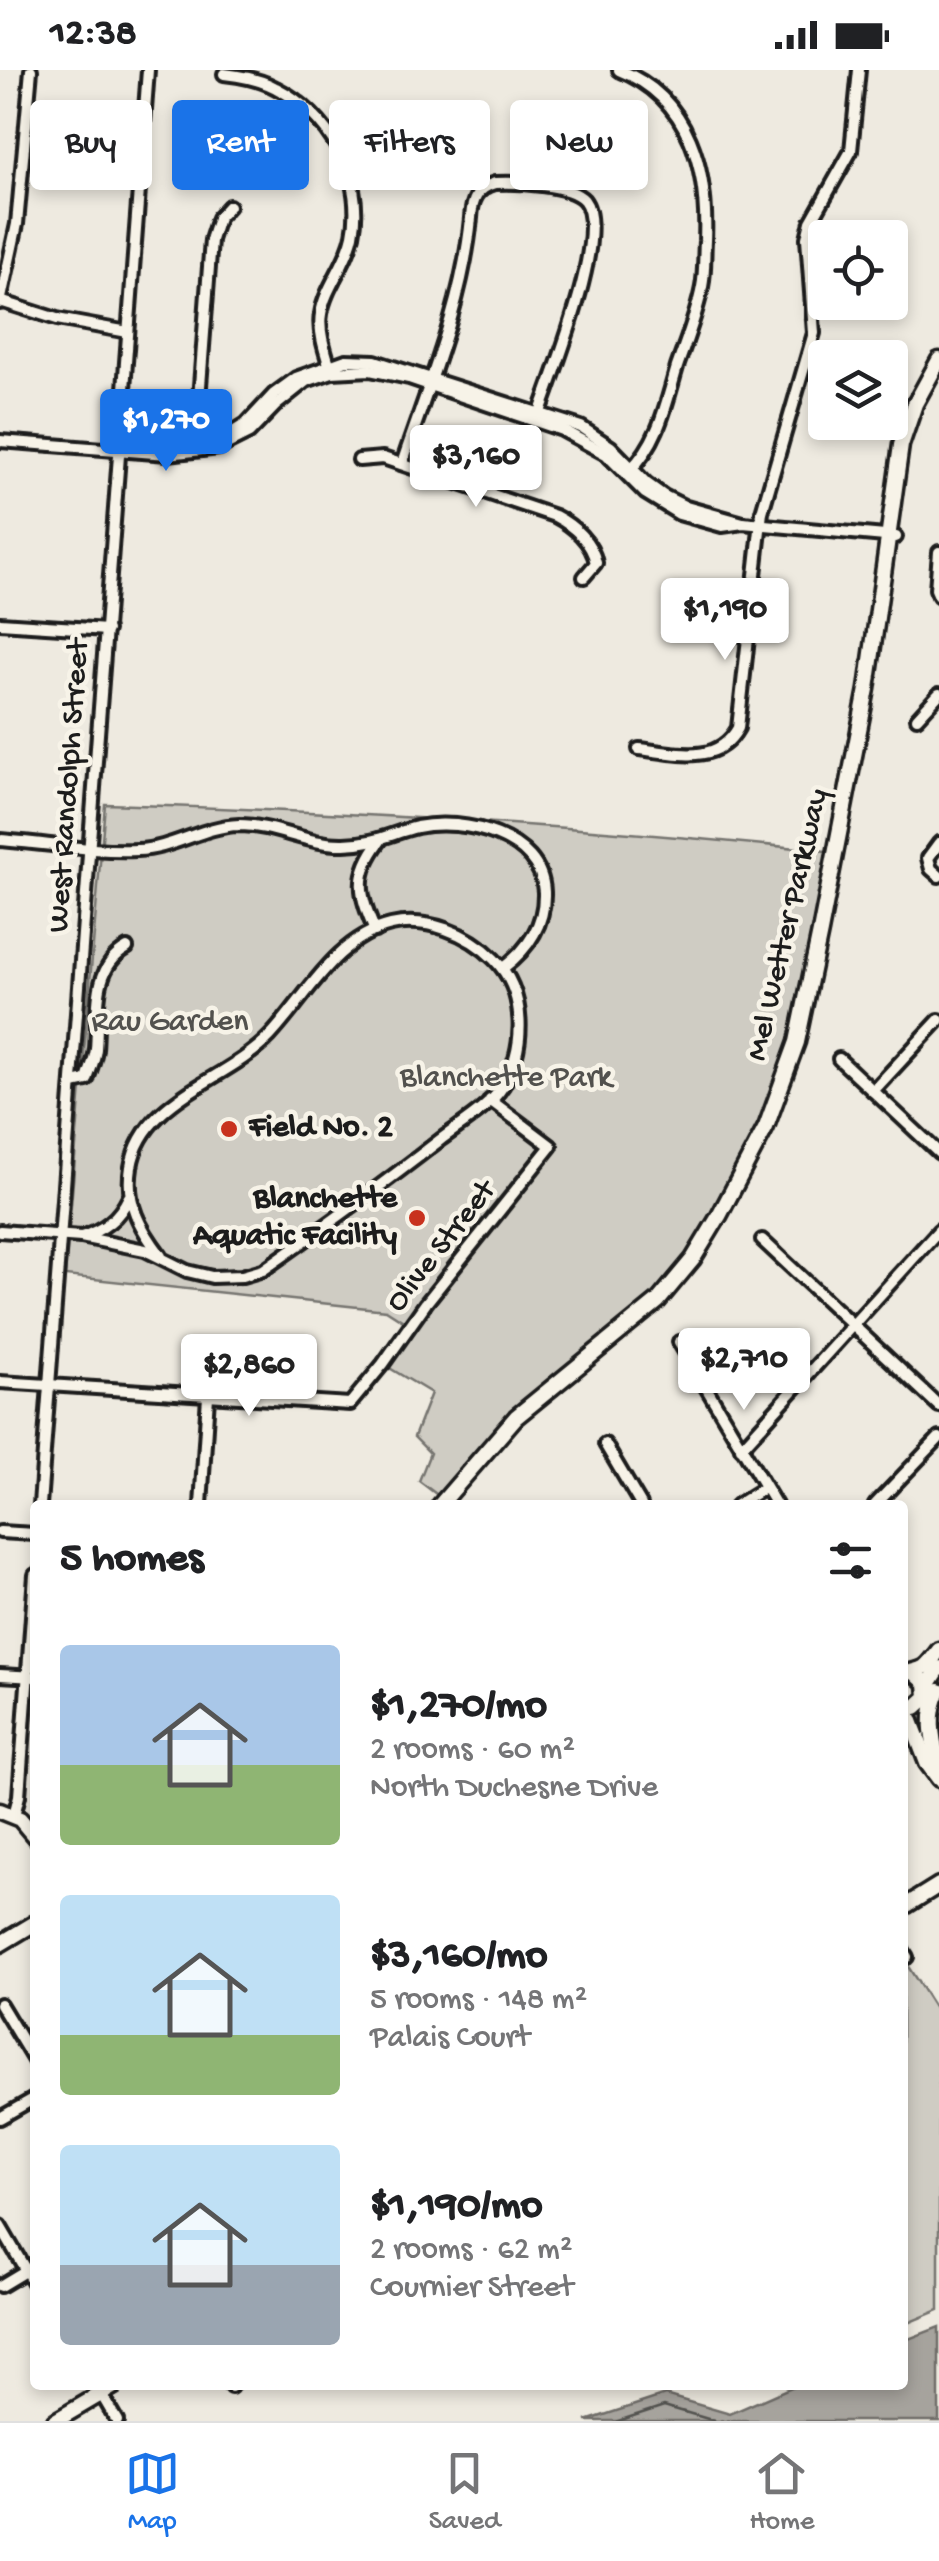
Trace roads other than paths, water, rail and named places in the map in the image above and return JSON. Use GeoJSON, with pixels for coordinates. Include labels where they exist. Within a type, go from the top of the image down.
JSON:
{"type":"FeatureCollection","features":[{"type":"Feature","properties":{"kind":"main road","name":"Mel Wetter Parkway"},"geometry":{"type":"LineString","coordinates":[[892,536],[900,444],[915,404],[939,360]]}},
{"type":"Feature","properties":{"kind":"main road","name":"Mel Wetter Parkway"},"geometry":{"type":"LineString","coordinates":[[445,1500],[548,1388],[599,1352],[658,1301],[693,1259],[720,1216],[766,1126],[796,1042],[818,945],[908,446],[939,376]]}},
{"type":"Feature","properties":{"kind":"main road","name":"Mel Wetter Parkway"},"geometry":{"type":"LineString","coordinates":[[454,1500],[513,1427]]}},
{"type":"Feature","properties":{"kind":"main road"},"geometry":{"type":"LineString","coordinates":[[909,1674],[926,1668],[939,1650]]}},
{"type":"Feature","properties":{"kind":"main road"},"geometry":{"type":"LineString","coordinates":[[915,1707],[933,1689],[939,1668]]}},
{"type":"Feature","properties":{"kind":"main road"},"geometry":{"type":"LineString","coordinates":[[909,1674],[933,1689]]}},
{"type":"Feature","properties":{"kind":"main road"},"geometry":{"type":"LineString","coordinates":[[915,1707],[930,1718],[939,1767]]}},
{"type":"Feature","properties":{"kind":"main road"},"geometry":{"type":"LineString","coordinates":[[915,1707],[927,1763],[939,1777]]}},
{"type":"Feature","properties":{"kind":"main road"},"geometry":{"type":"LineString","coordinates":[[7,1813],[30,1833]]}},
{"type":"Feature","properties":{"kind":"main road"},"geometry":{"type":"LineString","coordinates":[[908,1904],[939,1885]]}},
{"type":"Feature","properties":{"kind":"main road"},"geometry":{"type":"LineString","coordinates":[[0,1944],[30,1926]]}},
{"type":"Feature","properties":{"kind":"main road"},"geometry":{"type":"LineString","coordinates":[[55,2421],[98,2390]]}},
{"type":"Feature","properties":{"kind":"street"},"geometry":{"type":"LineString","coordinates":[[31,70],[17,224],[0,302],[128,332]]}},
{"type":"Feature","properties":{"kind":"street","name":"West Randolph Street"},"geometry":{"type":"LineString","coordinates":[[40,1500],[148,70]]}},
{"type":"Feature","properties":{"kind":"street"},"geometry":{"type":"LineString","coordinates":[[619,70],[651,87],[668,103],[687,131],[700,164],[706,207],[704,276],[698,302],[653,442],[628,471]]}},
{"type":"Feature","properties":{"kind":"street"},"geometry":{"type":"LineString","coordinates":[[640,749],[707,754],[726,744],[741,713],[760,525],[814,333],[806,238],[811,222],[852,151],[859,70]]}},
{"type":"Feature","properties":{"kind":"street"},"geometry":{"type":"LineString","coordinates":[[224,74],[268,84],[293,98],[317,120],[346,165],[354,196],[354,227],[342,268],[320,317],[331,368]]}},
{"type":"Feature","properties":{"kind":"street"},"geometry":{"type":"LineString","coordinates":[[402,464],[463,276],[473,202],[489,184],[570,190],[583,199],[592,218],[586,270],[538,417]]}},
{"type":"Feature","properties":{"kind":"street"},"geometry":{"type":"LineString","coordinates":[[205,448],[197,426],[210,247],[218,218],[229,206]]}},
{"type":"Feature","properties":{"kind":"street"},"geometry":{"type":"LineString","coordinates":[[0,441],[168,454],[225,447],[242,438],[296,388],[331,368],[382,372],[430,381],[538,417],[595,446],[628,471],[645,493],[680,514],[722,526],[743,523],[892,536]]}},
{"type":"Feature","properties":{"kind":"street"},"geometry":{"type":"LineString","coordinates":[[359,460],[371,457],[402,464],[564,521],[596,557],[591,572],[584,578]]}},
{"type":"Feature","properties":{"kind":"street"},"geometry":{"type":"LineString","coordinates":[[937,592],[939,552]]}},
{"type":"Feature","properties":{"kind":"street"},"geometry":{"type":"LineString","coordinates":[[0,623],[107,630]]}},
{"type":"Feature","properties":{"kind":"street"},"geometry":{"type":"LineString","coordinates":[[916,718],[935,707],[939,694]]}},
{"type":"Feature","properties":{"kind":"street"},"geometry":{"type":"LineString","coordinates":[[0,840],[136,850],[179,843],[240,825],[340,844],[380,841],[416,828],[440,825],[500,836],[537,863],[544,886],[543,910],[528,945],[503,968]]}},
{"type":"Feature","properties":{"kind":"street"},"geometry":{"type":"LineString","coordinates":[[375,932],[364,898],[362,870],[380,841]]}},
{"type":"Feature","properties":{"kind":"street"},"geometry":{"type":"LineString","coordinates":[[939,842],[928,858],[939,876]]}},
{"type":"Feature","properties":{"kind":"street"},"geometry":{"type":"LineString","coordinates":[[0,1232],[81,1237],[162,1256],[187,1271],[212,1278],[263,1270],[376,1190],[501,1089],[518,1049],[517,1004],[503,968],[468,939],[441,927],[416,923],[389,926],[337,956],[269,1037],[158,1117],[133,1154],[129,1197],[121,1214],[95,1233],[81,1237]]}},
{"type":"Feature","properties":{"kind":"street"},"geometry":{"type":"LineString","coordinates":[[73,1083],[87,1080],[95,1054],[99,984],[116,954],[127,948]]}},
{"type":"Feature","properties":{"kind":"street"},"geometry":{"type":"LineString","coordinates":[[873,1091],[939,1020]]}},
{"type":"Feature","properties":{"kind":"street"},"geometry":{"type":"LineString","coordinates":[[839,1059],[939,1153]]}},
{"type":"Feature","properties":{"kind":"street","name":"Olive Street"},"geometry":{"type":"LineString","coordinates":[[0,1382],[350,1404],[551,1146],[490,1100]]}},
{"type":"Feature","properties":{"kind":"street"},"geometry":{"type":"LineString","coordinates":[[129,1197],[140,1226],[162,1256]]}},
{"type":"Feature","properties":{"kind":"street"},"geometry":{"type":"LineString","coordinates":[[741,1448],[939,1230]]}},
{"type":"Feature","properties":{"kind":"street"},"geometry":{"type":"LineString","coordinates":[[762,1240],[939,1406]]}},
{"type":"Feature","properties":{"kind":"street"},"geometry":{"type":"LineString","coordinates":[[679,1342],[772,1500]]}},
{"type":"Feature","properties":{"kind":"street"},"geometry":{"type":"LineString","coordinates":[[201,1500],[208,1396]]}},
{"type":"Feature","properties":{"kind":"street"},"geometry":{"type":"LineString","coordinates":[[880,1500],[939,1438]]}},
{"type":"Feature","properties":{"kind":"street"},"geometry":{"type":"LineString","coordinates":[[605,1444],[638,1500]]}},
{"type":"Feature","properties":{"kind":"street"},"geometry":{"type":"LineString","coordinates":[[745,1500],[764,1488]]}},
{"type":"Feature","properties":{"kind":"street"},"geometry":{"type":"LineString","coordinates":[[0,1532],[30,1534]]}},
{"type":"Feature","properties":{"kind":"street"},"geometry":{"type":"LineString","coordinates":[[0,1675],[30,1677]]}},
{"type":"Feature","properties":{"kind":"street"},"geometry":{"type":"LineString","coordinates":[[7,1813],[19,1796],[30,1687]]}},
{"type":"Feature","properties":{"kind":"street"},"geometry":{"type":"LineString","coordinates":[[0,2004],[30,2054]]}},
{"type":"Feature","properties":{"kind":"street"},"geometry":{"type":"LineString","coordinates":[[0,2118],[30,2101]]}},
{"type":"Feature","properties":{"kind":"street"},"geometry":{"type":"LineString","coordinates":[[0,2226],[30,2268],[0,2286]]}},
{"type":"Feature","properties":{"kind":"street"},"geometry":{"type":"LineString","coordinates":[[98,2390],[117,2421]]}},
{"type":"Feature","properties":{"kind":"water"},"geometry":{"type":"Polygon","coordinates":[[[939,2327],[939,2421],[586,2421],[665,2395],[730,2414],[785,2390],[908,2390],[908,2339],[939,2327]]]}},
{"type":"Feature","properties":{"kind":"place","name":"Field No. 2"},"geometry":{"type":"Point","coordinates":[229,1129]}},
{"type":"Feature","properties":{"kind":"place","name":"Blanchette Aquatic Facility"},"geometry":{"type":"Point","coordinates":[417,1218]}},
{"type":"Feature","properties":{"kind":"park label","name":"Rau Garden"},"geometry":{"type":"Point","coordinates":[170,1023]}},
{"type":"Feature","properties":{"kind":"park label","name":"Blanchette Park"},"geometry":{"type":"Point","coordinates":[506,1079]}}]}
